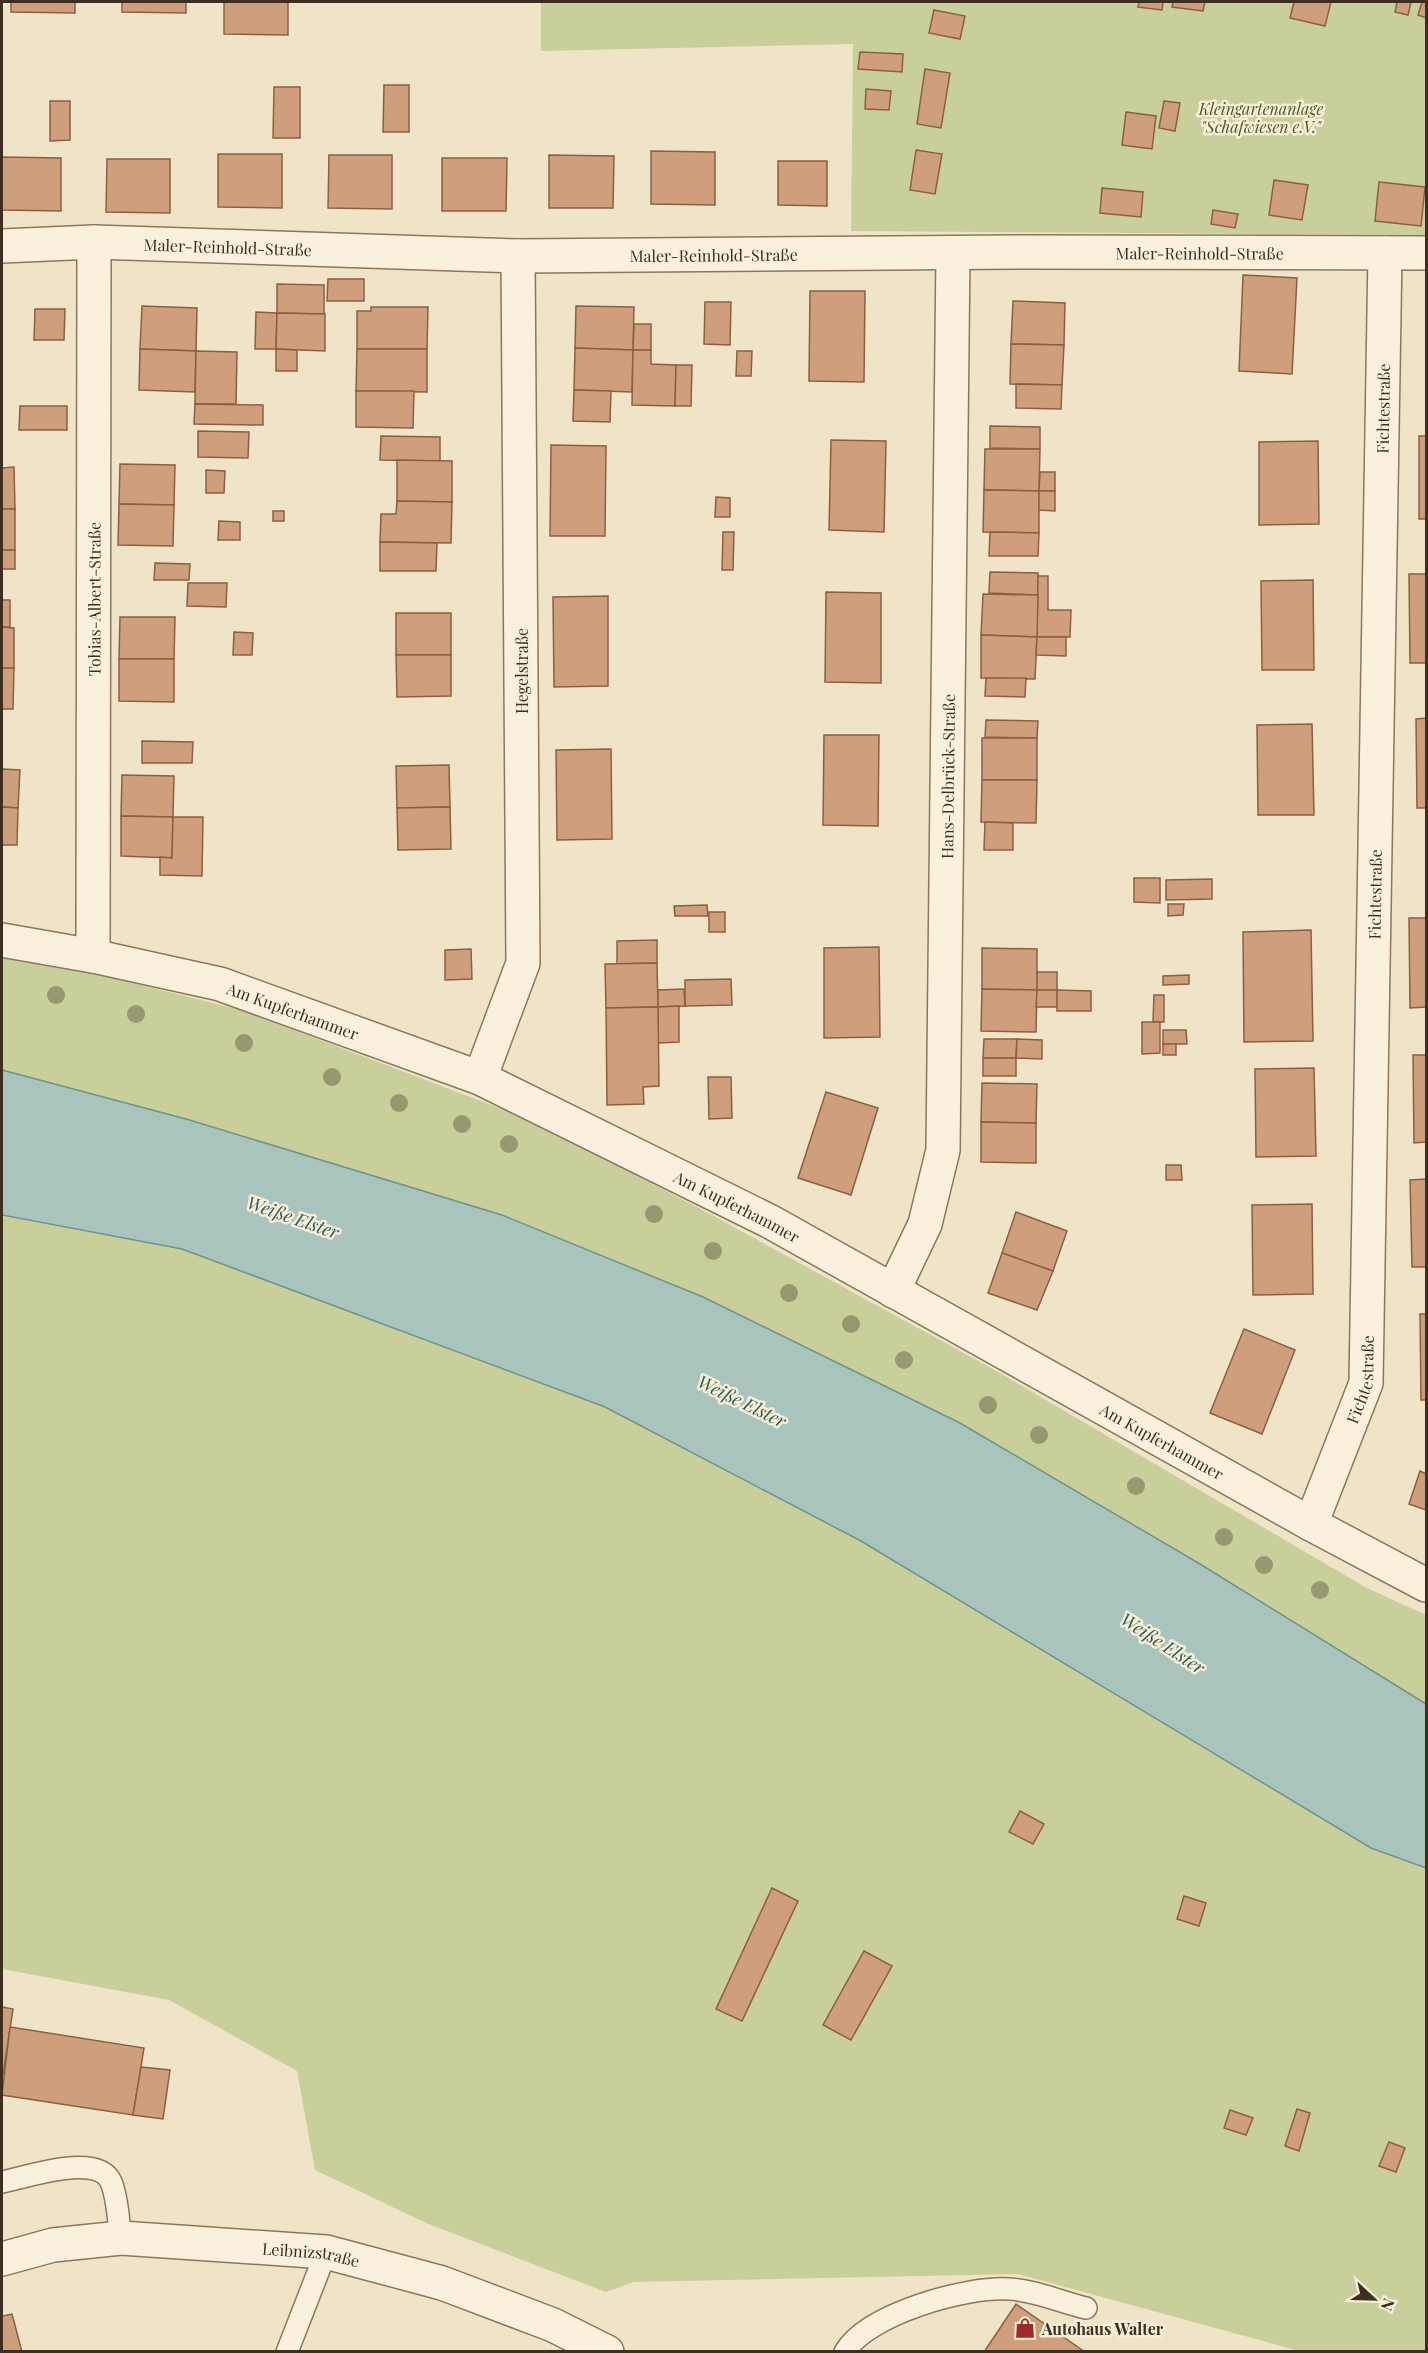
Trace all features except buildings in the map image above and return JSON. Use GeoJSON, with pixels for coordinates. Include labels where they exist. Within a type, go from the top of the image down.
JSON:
{"type":"FeatureCollection","features":[{"type":"Feature","properties":{"kind":"street","name":"Maler-Reinhold-Straße"},"geometry":{"type":"LineString","coordinates":[[2,246],[94,242],[518,256],[1426,253]]}},
{"type":"Feature","properties":{"kind":"street","name":"Tobias-Albert-Straße"},"geometry":{"type":"LineString","coordinates":[[93,956],[94,242]]}},
{"type":"Feature","properties":{"kind":"street","name":"Hans-Delbrück-Straße"},"geometry":{"type":"LineString","coordinates":[[893,1291],[925,1224],[943,1150],[953,253]]}},
{"type":"Feature","properties":{"kind":"street","name":"Fichtestraße"},"geometry":{"type":"LineString","coordinates":[[1311,1524],[1366,1383],[1385,253]]}},
{"type":"Feature","properties":{"kind":"street","name":"Hegelstraße"},"geometry":{"type":"LineString","coordinates":[[480,1078],[523,963],[518,256]]}},
{"type":"Feature","properties":{"kind":"street","name":"Am Kupferhammer"},"geometry":{"type":"LineString","coordinates":[[2,940],[93,956],[220,984],[480,1078],[769,1221],[1311,1524],[1426,1585]]}},
{"type":"Feature","properties":{"kind":"street","name":"Leibnizstraße"},"geometry":{"type":"LineString","coordinates":[[2,2259],[53,2245],[120,2238],[326,2252],[442,2283],[553,2325],[607,2352]]}},
{"type":"Feature","properties":{"kind":"lane"},"geometry":{"type":"LineString","coordinates":[[2,2182],[82,2166],[102,2171],[111,2182],[120,2238]]}},
{"type":"Feature","properties":{"kind":"lane"},"geometry":{"type":"LineString","coordinates":[[287,2352],[326,2252]]}},
{"type":"Feature","properties":{"kind":"lane"},"geometry":{"type":"LineString","coordinates":[[845,2352],[852,2339],[903,2310],[967,2291],[1010,2289],[1086,2308]]}},
{"type":"Feature","properties":{"kind":"green space","name":"Kleingartenanlage \"Schafwiesen e.V.\""},"geometry":{"type":"Polygon","coordinates":[[[541,2],[1426,2],[1426,235],[851,231],[853,44],[541,51],[541,2]]]}},
{"type":"Feature","properties":{"kind":"green space"},"geometry":{"type":"Polygon","coordinates":[[[2,957],[73,968],[241,1010],[531,1120],[710,1214],[993,1369],[1365,1587],[1426,1615],[1426,1704],[1200,1564],[960,1423],[703,1297],[502,1215],[186,1119],[2,1070],[2,957]]]}},
{"type":"Feature","properties":{"kind":"green space"},"geometry":{"type":"Polygon","coordinates":[[[2,1215],[182,1249],[605,1407],[861,1541],[1371,1848],[1426,1868],[1426,2351],[1299,2351],[1018,2274],[634,2282],[606,2292],[426,2223],[315,2170],[297,2071],[169,2000],[2,1969],[2,1215]]]}},
{"type":"Feature","properties":{"kind":"water","name":"Weiße Elster"},"geometry":{"type":"Polygon","coordinates":[[[2,1070],[186,1119],[502,1215],[703,1297],[960,1423],[1200,1564],[1426,1704],[1426,1868],[1371,1848],[861,1541],[605,1407],[182,1249],[2,1215],[2,1070]]]}},
{"type":"Feature","properties":{"kind":"place","name":"Autohaus Walter"},"geometry":{"type":"Point","coordinates":[1025,2328]}}]}
